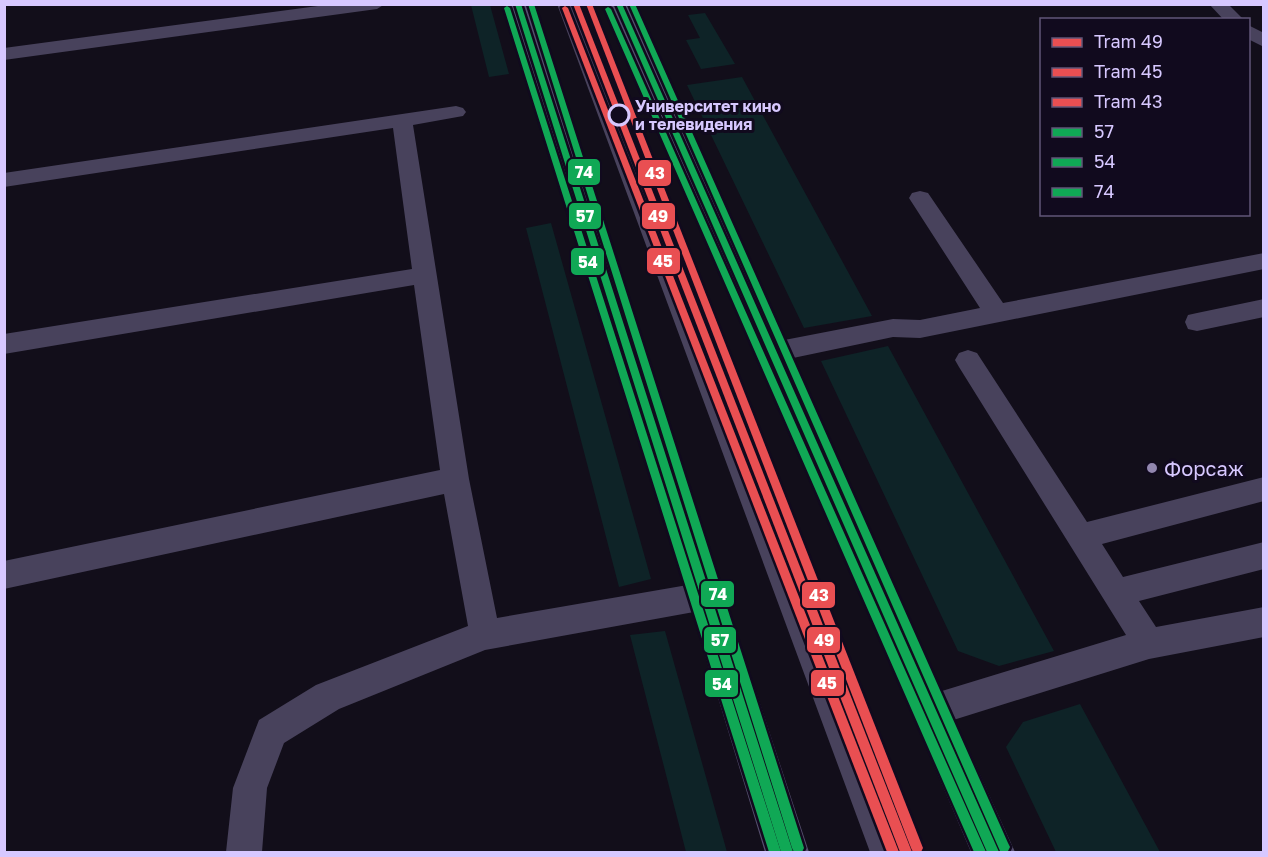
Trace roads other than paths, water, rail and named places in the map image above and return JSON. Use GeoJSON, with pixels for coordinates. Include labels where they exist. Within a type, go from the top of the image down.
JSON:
{"type":"FeatureCollection","features":[{"type":"Feature","properties":{"kind":"main road"},"geometry":{"type":"LineString","coordinates":[[518,4],[787,852]]}},
{"type":"Feature","properties":{"kind":"main road"},"geometry":{"type":"LineString","coordinates":[[620,4],[993,852]]}},
{"type":"Feature","properties":{"kind":"lane"},"geometry":{"type":"LineString","coordinates":[[4,54],[377,4]]}},
{"type":"Feature","properties":{"kind":"lane"},"geometry":{"type":"LineString","coordinates":[[567,4],[888,852]]}},
{"type":"Feature","properties":{"kind":"lane"},"geometry":{"type":"LineString","coordinates":[[1216,4],[1233,18]]}},
{"type":"Feature","properties":{"kind":"lane"},"geometry":{"type":"LineString","coordinates":[[1250,32],[1263,42]]}},
{"type":"Feature","properties":{"kind":"lane"},"geometry":{"type":"LineString","coordinates":[[4,180],[456,112]]}},
{"type":"Feature","properties":{"kind":"lane"},"geometry":{"type":"LineString","coordinates":[[402,121],[455,479],[485,635]]}},
{"type":"Feature","properties":{"kind":"lane"},"geometry":{"type":"LineString","coordinates":[[920,198],[998,315]]}},
{"type":"Feature","properties":{"kind":"lane"},"geometry":{"type":"LineString","coordinates":[[774,352],[893,328],[920,329],[998,315],[1263,261]]}},
{"type":"Feature","properties":{"kind":"lane"},"geometry":{"type":"LineString","coordinates":[[4,344],[425,275]]}},
{"type":"Feature","properties":{"kind":"lane"},"geometry":{"type":"LineString","coordinates":[[1197,322],[1263,308]]}},
{"type":"Feature","properties":{"kind":"lane"},"geometry":{"type":"LineString","coordinates":[[968,360],[1149,645]]}},
{"type":"Feature","properties":{"kind":"lane"},"geometry":{"type":"LineString","coordinates":[[4,575],[455,479]]}},
{"type":"Feature","properties":{"kind":"lane"},"geometry":{"type":"LineString","coordinates":[[1080,537],[1263,489]]}},
{"type":"Feature","properties":{"kind":"lane"},"geometry":{"type":"LineString","coordinates":[[1116,593],[1263,555]]}},
{"type":"Feature","properties":{"kind":"lane"},"geometry":{"type":"LineString","coordinates":[[244,852],[250,788],[271,732],[328,697],[485,635],[705,596]]}},
{"type":"Feature","properties":{"kind":"lane"},"geometry":{"type":"LineString","coordinates":[[931,710],[1149,645],[1263,622]]}},
{"type":"Feature","properties":{"kind":"tram line","name":"49"},"geometry":{"type":"LineString","coordinates":[[576,4],[906,852]]}},
{"type":"Feature","properties":{"kind":"tram line","name":"43"},"geometry":{"type":"LineString","coordinates":[[589,4],[917,848]]}},
{"type":"Feature","properties":{"kind":"tram line","name":"45"},"geometry":{"type":"LineString","coordinates":[[565,8],[893,852]]}},
{"type":"Feature","properties":{"kind":"place","name":"Университет кино и телевидения"},"geometry":{"type":"Point","coordinates":[619,115]}},
{"type":"Feature","properties":{"kind":"place","name":"Форсаж"},"geometry":{"type":"Point","coordinates":[1152,468]}}]}
